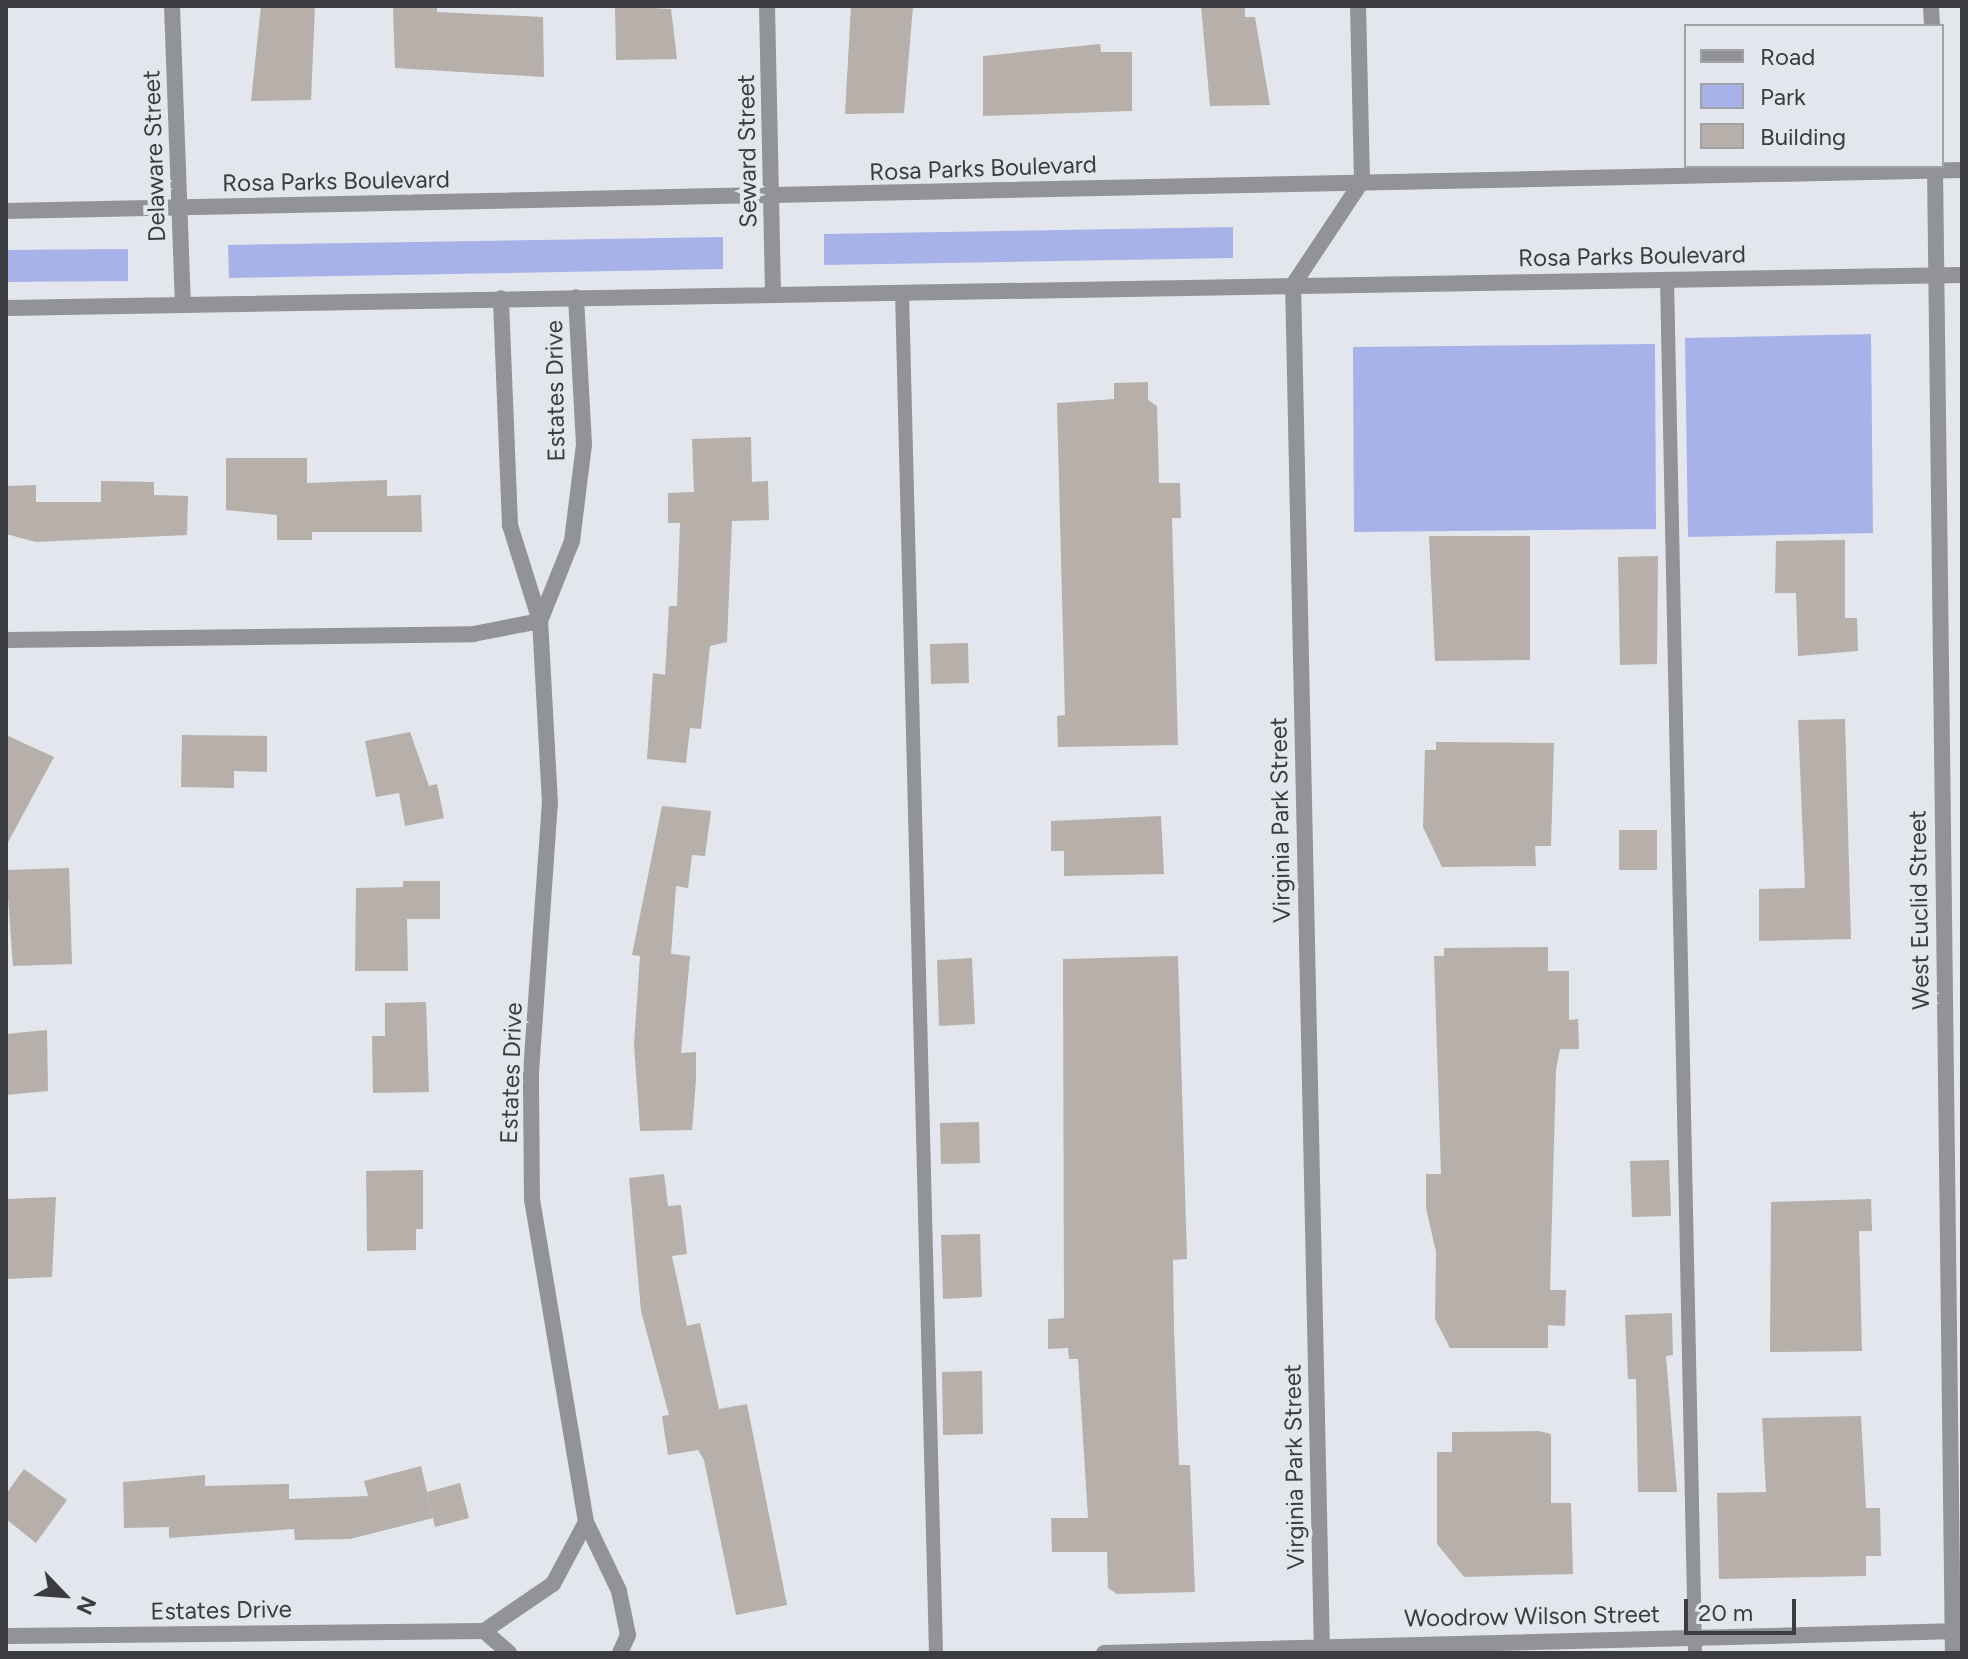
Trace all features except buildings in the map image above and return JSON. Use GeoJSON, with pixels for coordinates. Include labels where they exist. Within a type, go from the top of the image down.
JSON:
{"type":"FeatureCollection","features":[{"type":"Feature","properties":{"kind":"street","name":"Delaware Street"},"geometry":{"type":"LineString","coordinates":[[172,6],[183,305]]}},
{"type":"Feature","properties":{"kind":"street","name":"Seward Street"},"geometry":{"type":"LineString","coordinates":[[767,6],[773,295]]}},
{"type":"Feature","properties":{"kind":"street"},"geometry":{"type":"LineString","coordinates":[[1293,285],[1362,181],[1358,6]]}},
{"type":"Feature","properties":{"kind":"street","name":"Rosa Parks Boulevard"},"geometry":{"type":"LineString","coordinates":[[6,211],[772,197],[1935,168],[1962,170]]}},
{"type":"Feature","properties":{"kind":"street","name":"West Euclid Street"},"geometry":{"type":"LineString","coordinates":[[1935,168],[1957,1631],[1953,1653]]}},
{"type":"Feature","properties":{"kind":"street","name":"Rosa Parks Boulevard"},"geometry":{"type":"LineString","coordinates":[[6,308],[1962,275]]}},
{"type":"Feature","properties":{"kind":"street","name":"Virginia Park Street"},"geometry":{"type":"LineString","coordinates":[[1293,285],[1322,1650]]}},
{"type":"Feature","properties":{"kind":"street","name":"Estates Drive"},"geometry":{"type":"LineString","coordinates":[[540,621],[572,541],[584,445],[576,297]]}},
{"type":"Feature","properties":{"kind":"street","name":"Estates Drive"},"geometry":{"type":"LineString","coordinates":[[501,298],[510,525],[540,621],[550,804],[531,1073],[532,1200],[586,1522],[619,1591],[628,1635],[620,1653]]}},
{"type":"Feature","properties":{"kind":"street"},"geometry":{"type":"LineString","coordinates":[[6,640],[473,634],[540,621]]}},
{"type":"Feature","properties":{"kind":"street"},"geometry":{"type":"LineString","coordinates":[[509,1653],[484,1631],[553,1584],[586,1522]]}},
{"type":"Feature","properties":{"kind":"street","name":"Estates Drive"},"geometry":{"type":"LineString","coordinates":[[6,1636],[484,1631]]}},
{"type":"Feature","properties":{"kind":"street","name":"Woodrow Wilson Street"},"geometry":{"type":"LineString","coordinates":[[1104,1653],[1695,1644],[1957,1631]]}},
{"type":"Feature","properties":{"kind":"lane"},"geometry":{"type":"LineString","coordinates":[[1667,279],[1695,1644]]}},
{"type":"Feature","properties":{"kind":"lane"},"geometry":{"type":"LineString","coordinates":[[902,292],[936,1653]]}},
{"type":"Feature","properties":{"kind":"green space"},"geometry":{"type":"Polygon","coordinates":[[[1233,227],[1233,258],[824,265],[824,234],[1233,227]]]}},
{"type":"Feature","properties":{"kind":"green space"},"geometry":{"type":"Polygon","coordinates":[[[723,237],[723,269],[229,278],[228,245],[723,237]]]}},
{"type":"Feature","properties":{"kind":"green space"},"geometry":{"type":"Polygon","coordinates":[[[128,249],[128,281],[6,282],[6,250],[128,249]]]}},
{"type":"Feature","properties":{"kind":"green space"},"geometry":{"type":"Polygon","coordinates":[[[1871,334],[1873,533],[1688,537],[1685,338],[1871,334]]]}},
{"type":"Feature","properties":{"kind":"green space"},"geometry":{"type":"Polygon","coordinates":[[[1655,344],[1656,529],[1354,532],[1353,347],[1655,344]]]}}]}
